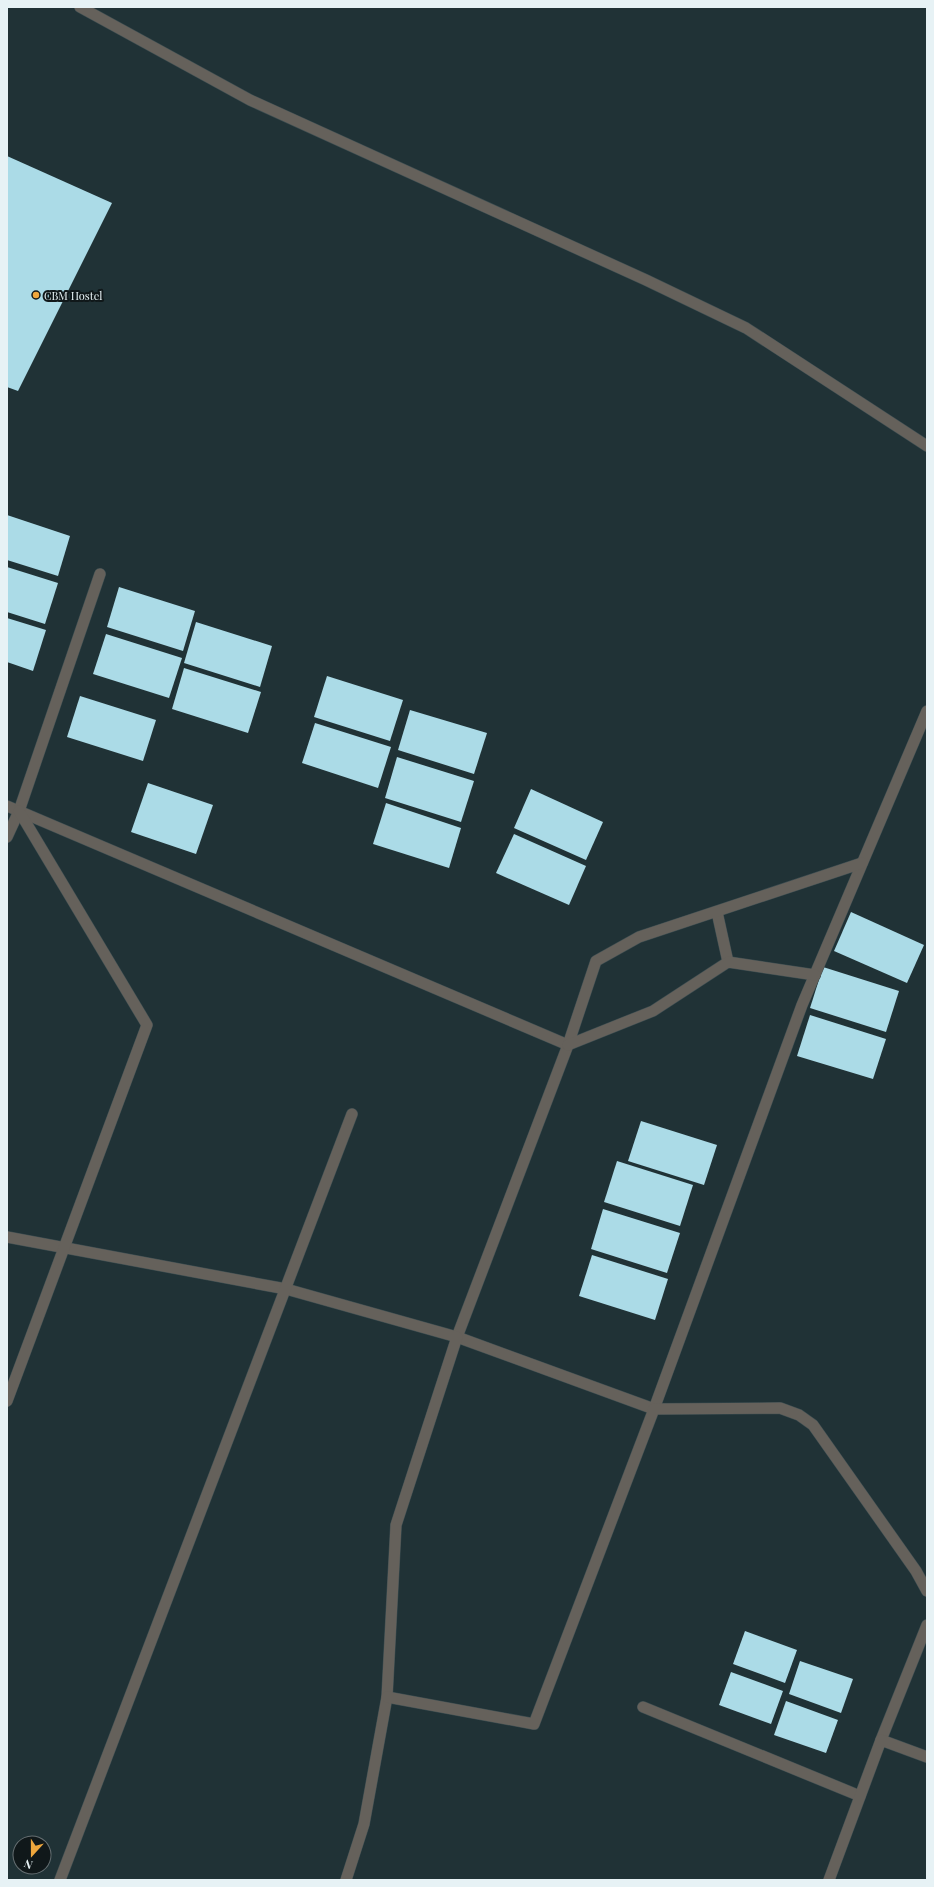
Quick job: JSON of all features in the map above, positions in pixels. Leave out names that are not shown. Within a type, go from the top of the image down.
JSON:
[{"type":"street","points":[[80,7],[250,100],[646,280],[746,328],[927,446]]},
{"type":"street","points":[[7,837],[19,810],[100,574]]},
{"type":"street","points":[[387,1697],[534,1724],[654,1409],[800,1013],[927,711]]},
{"type":"street","points":[[7,806],[568,1045],[653,1011],[728,962],[815,975]]},
{"type":"street","points":[[7,1401],[147,1025],[19,810]]},
{"type":"street","points":[[346,1880],[364,1824],[387,1697],[396,1525],[457,1337],[568,1045],[596,961],[639,937],[862,864]]},
{"type":"street","points":[[717,912],[728,962]]},
{"type":"street","points":[[60,1880],[352,1114]]},
{"type":"street","points":[[7,1237],[286,1289],[457,1337],[654,1409],[780,1408],[799,1415],[813,1425],[916,1571],[927,1591]]},
{"type":"street","points":[[829,1880],[881,1740],[927,1625]]},
{"type":"street","points":[[643,1707],[860,1796]]},
{"type":"street","points":[[881,1740],[927,1757]]},
{"type":"building","name":"CBM Hostel","points":[[7,156],[112,203],[18,391],[7,387]]},
{"type":"building","points":[[7,515],[70,536],[58,576],[7,560]]},
{"type":"building","points":[[7,567],[58,583],[45,624],[7,612]]},
{"type":"building","points":[[119,587],[195,611],[183,651],[107,627]]},
{"type":"building","points":[[7,618],[46,630],[33,671],[7,662]]},
{"type":"building","points":[[196,622],[272,646],[260,687],[184,663]]},
{"type":"building","points":[[106,634],[182,658],[169,698],[93,674]]},
{"type":"building","points":[[184,668],[261,692],[248,733],[172,709]]},
{"type":"building","points":[[327,676],[403,700],[390,741],[314,717]]},
{"type":"building","points":[[80,696],[156,720],[143,761],[67,737]]},
{"type":"building","points":[[410,710],[487,733],[474,774],[398,750]]},
{"type":"building","points":[[315,723],[391,747],[378,788],[302,763]]},
{"type":"building","points":[[397,757],[474,781],[461,822],[385,798]]},
{"type":"building","points":[[148,783],[213,805],[196,854],[131,832]]},
{"type":"building","points":[[531,789],[603,822],[586,860],[514,828]]},
{"type":"building","points":[[386,803],[461,828],[449,868],[373,844]]},
{"type":"building","points":[[514,834],[586,866],[569,905],[496,873]]},
{"type":"building","points":[[851,912],[924,945],[907,983],[834,951]]},
{"type":"building","points":[[823,967],[899,991],[886,1032],[810,1008]]},
{"type":"building","points":[[810,1015],[886,1039],[873,1079],[797,1056]]},
{"type":"building","points":[[641,1121],[717,1145],[704,1185],[628,1161]]},
{"type":"building","points":[[617,1161],[693,1185],[680,1226],[604,1202]]},
{"type":"building","points":[[603,1209],[680,1233],[667,1273],[591,1249]]},
{"type":"building","points":[[592,1255],[668,1279],[655,1320],[579,1296]]},
{"type":"building","points":[[745,1631],[797,1650],[785,1683],[733,1664]]},
{"type":"building","points":[[800,1661],[853,1679],[841,1713],[789,1694]]},
{"type":"building","points":[[731,1672],[783,1691],[771,1724],[719,1705]]},
{"type":"building","points":[[786,1701],[838,1720],[826,1753],[774,1735]]},
{"type":"place","name":"CBM Hostel","points":[[36,295]]}]
